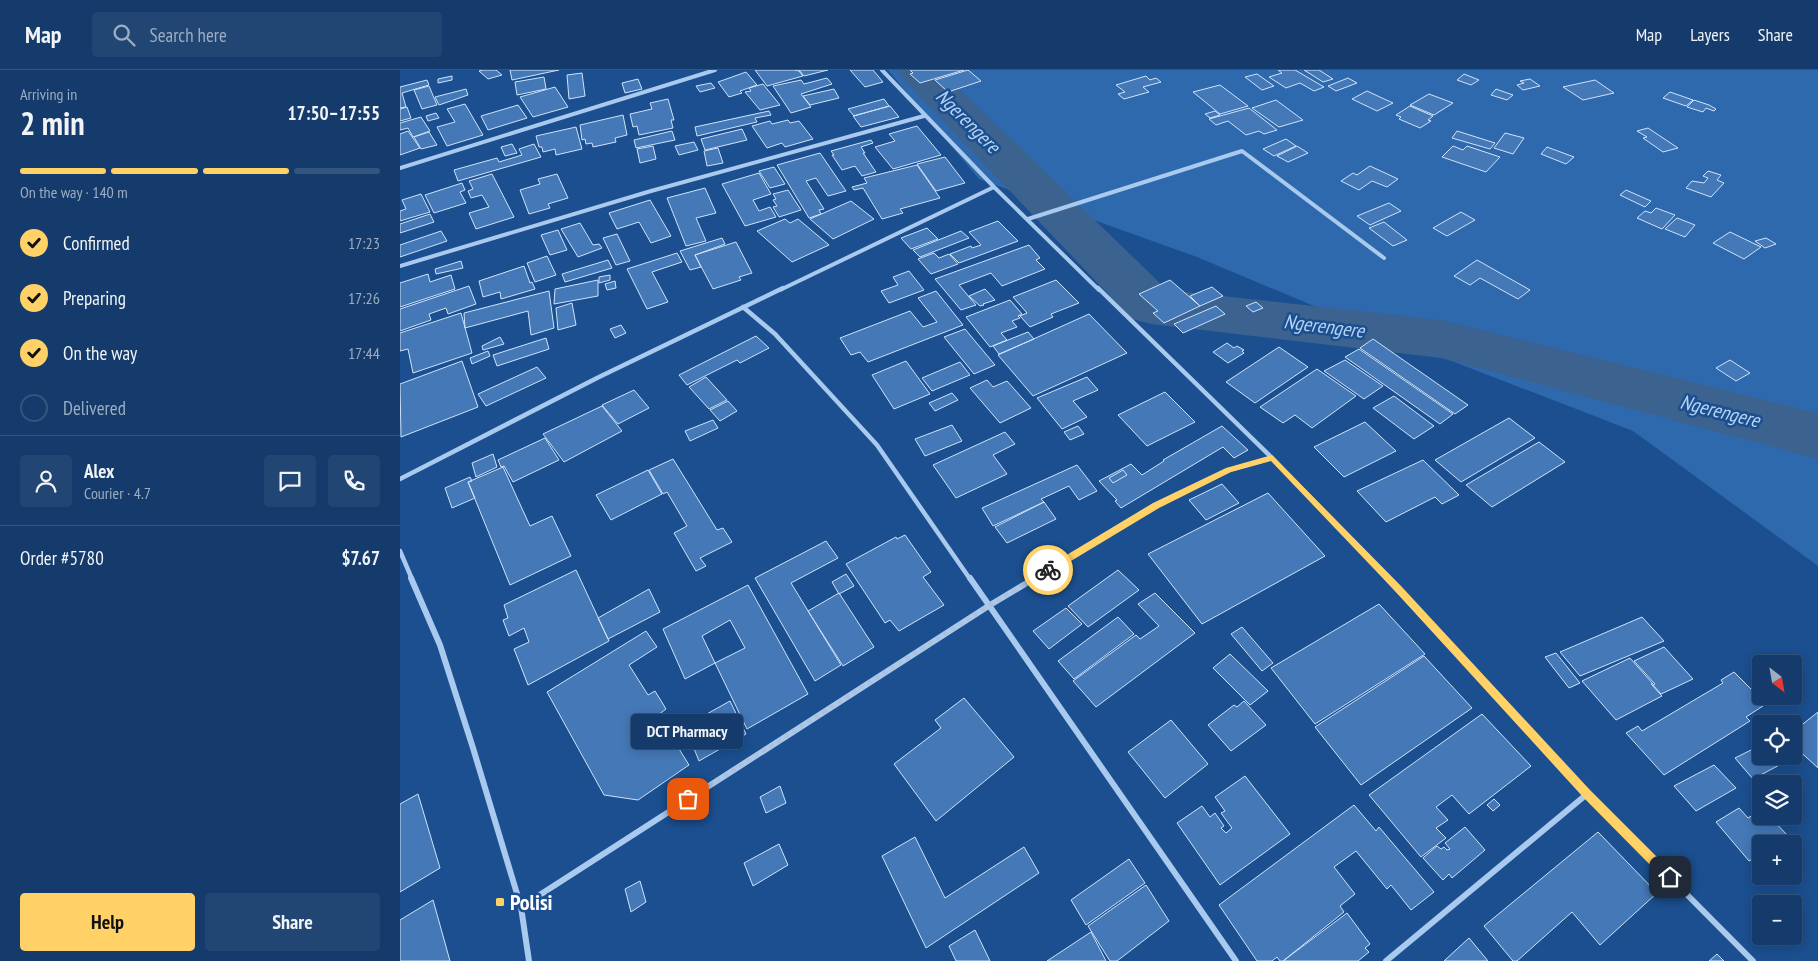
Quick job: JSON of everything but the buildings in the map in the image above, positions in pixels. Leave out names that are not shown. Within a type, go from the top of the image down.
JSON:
[{"type":"street","points":[[400,168],[715,70]]},
{"type":"street","points":[[882,70],[994,188],[1272,458],[1405,596],[1587,794],[1753,961]]},
{"type":"street","points":[[400,266],[650,191],[924,116]]},
{"type":"street","points":[[1028,219],[1242,151],[1384,258]]},
{"type":"street","points":[[400,480],[597,378],[994,188]]},
{"type":"street","points":[[743,307],[774,334],[878,445],[1236,961]]},
{"type":"street","points":[[521,907],[990,605],[1156,506],[1229,470],[1272,458]]},
{"type":"street","points":[[400,551],[440,644],[521,907],[529,961]]},
{"type":"street","points":[[1386,961],[1587,794]]},
{"type":"shaded area","points":[[888,70],[1818,70],[1818,566],[1633,431],[1364,327],[1197,257],[979,179]]},
{"type":"waterway","name":"Ngerengere","points":[[917,70],[1151,306],[1441,339],[1818,436]]},
{"type":"way so far","points":[[688,799],[990,605],[1048,570]]},
{"type":"place","name":"DCT Pharmacy","points":[[688,799]]},
{"type":"place","name":"Polisi","points":[[500,902]]},
{"type":"route","points":[[1048,570],[1156,506],[1229,470],[1272,458],[1398,589],[1587,794],[1670,877]]}]
